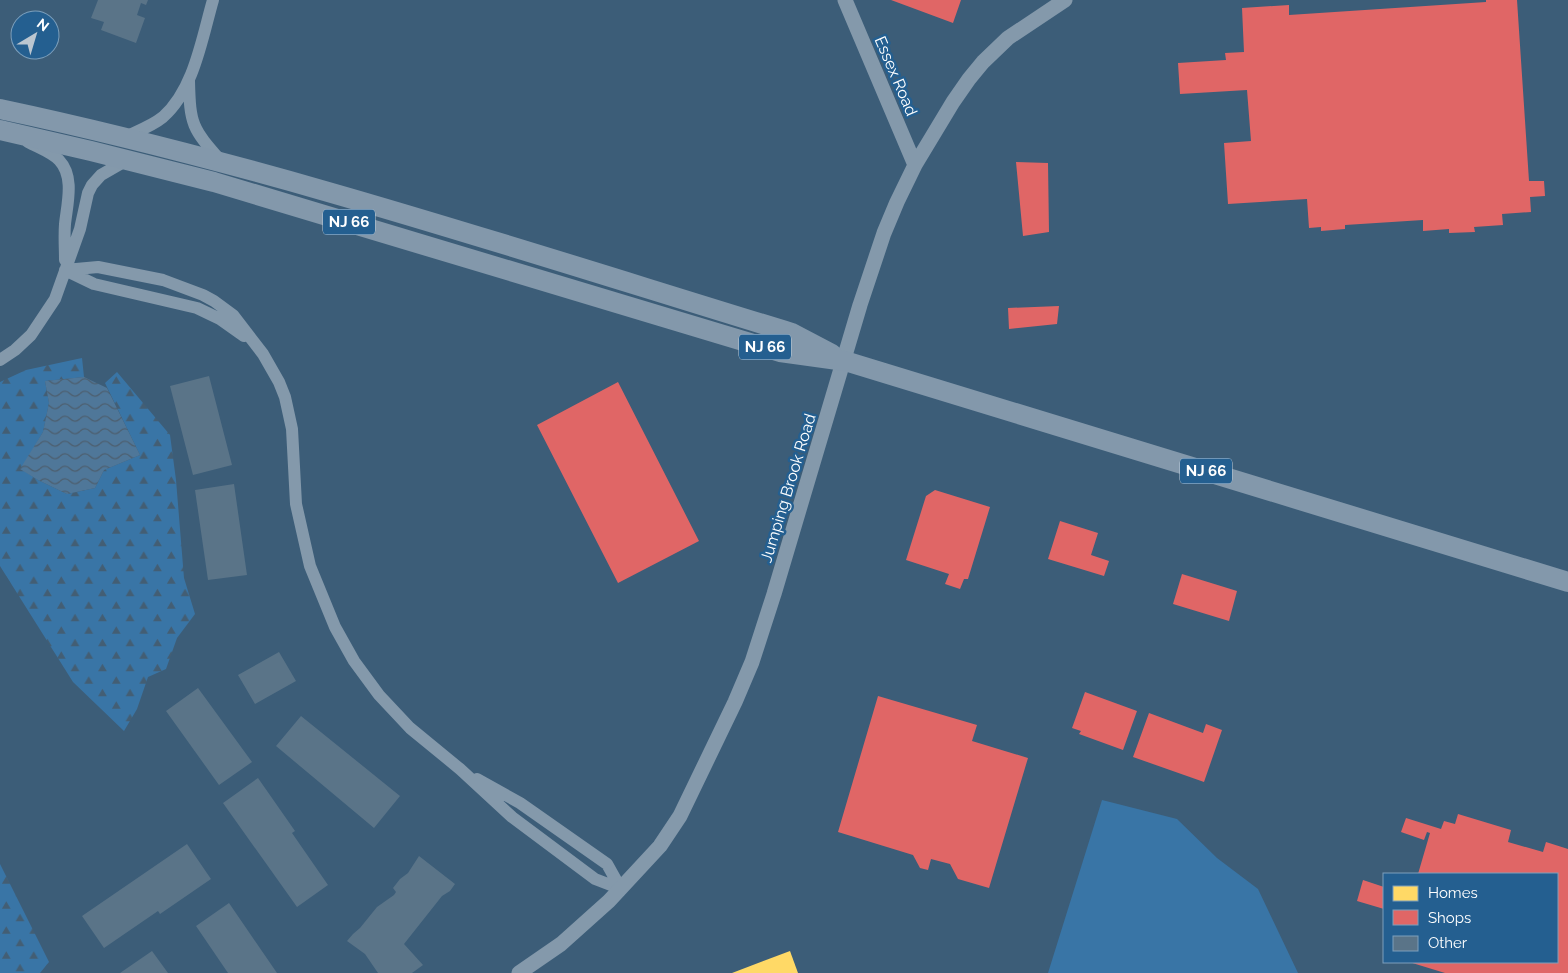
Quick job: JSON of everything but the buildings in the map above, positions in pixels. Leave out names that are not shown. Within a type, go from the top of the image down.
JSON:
[{"type":"highway","name":"NJ 66","points":[[0,109],[125,136],[371,204],[792,333],[845,360],[1568,582]]},
{"type":"highway","name":"NJ 66","points":[[4,131],[127,160],[304,208],[780,352],[845,360]]},
{"type":"street","points":[[213,0],[189,82],[190,110],[194,127],[221,161]]},
{"type":"street","name":"Essex Road","points":[[845,0],[916,165]]},
{"type":"street","name":"Jumping Brook Road","points":[[519,973],[562,944],[597,913],[660,846],[670,832],[699,779],[744,682],[774,594],[860,305],[884,233],[916,165],[953,102],[983,62],[1008,38],[1065,0]]},
{"type":"street","points":[[125,136],[150,125],[164,116],[189,82]]},
{"type":"street","points":[[4,131],[52,154],[59,160],[67,173],[66,270]]},
{"type":"street","points":[[0,360],[23,343],[38,326],[55,299],[80,229],[88,193],[92,185],[101,175],[127,160]]},
{"type":"street","points":[[66,270],[98,267],[163,280],[190,290],[224,308],[232,315],[271,368],[285,397],[292,429],[294,485],[300,524],[310,566],[335,627],[354,661],[380,695],[410,728],[460,769],[512,817],[595,879],[621,889]]},
{"type":"street","points":[[66,270],[94,284],[197,308],[220,319],[254,343]]},
{"type":"street","points":[[460,769],[520,803],[607,864],[621,889]]},
{"type":"green space","points":[[82,358],[84,377],[45,381],[49,403],[43,432],[21,469],[38,480],[67,494],[95,488],[104,470],[140,455],[105,383],[117,372],[170,435],[176,480],[184,578],[195,614],[177,638],[166,669],[148,677],[137,709],[124,731],[73,682],[0,566],[0,382],[26,370]]},
{"type":"green space","points":[[1102,800],[1177,819],[1217,858],[1258,889],[1298,973],[1048,973]]},
{"type":"green space","points":[[0,864],[49,962],[40,973],[0,973]]},
{"type":"water","points":[[84,377],[107,388],[140,455],[104,470],[95,488],[67,494],[20,469],[43,432],[49,403],[45,381]]}]
